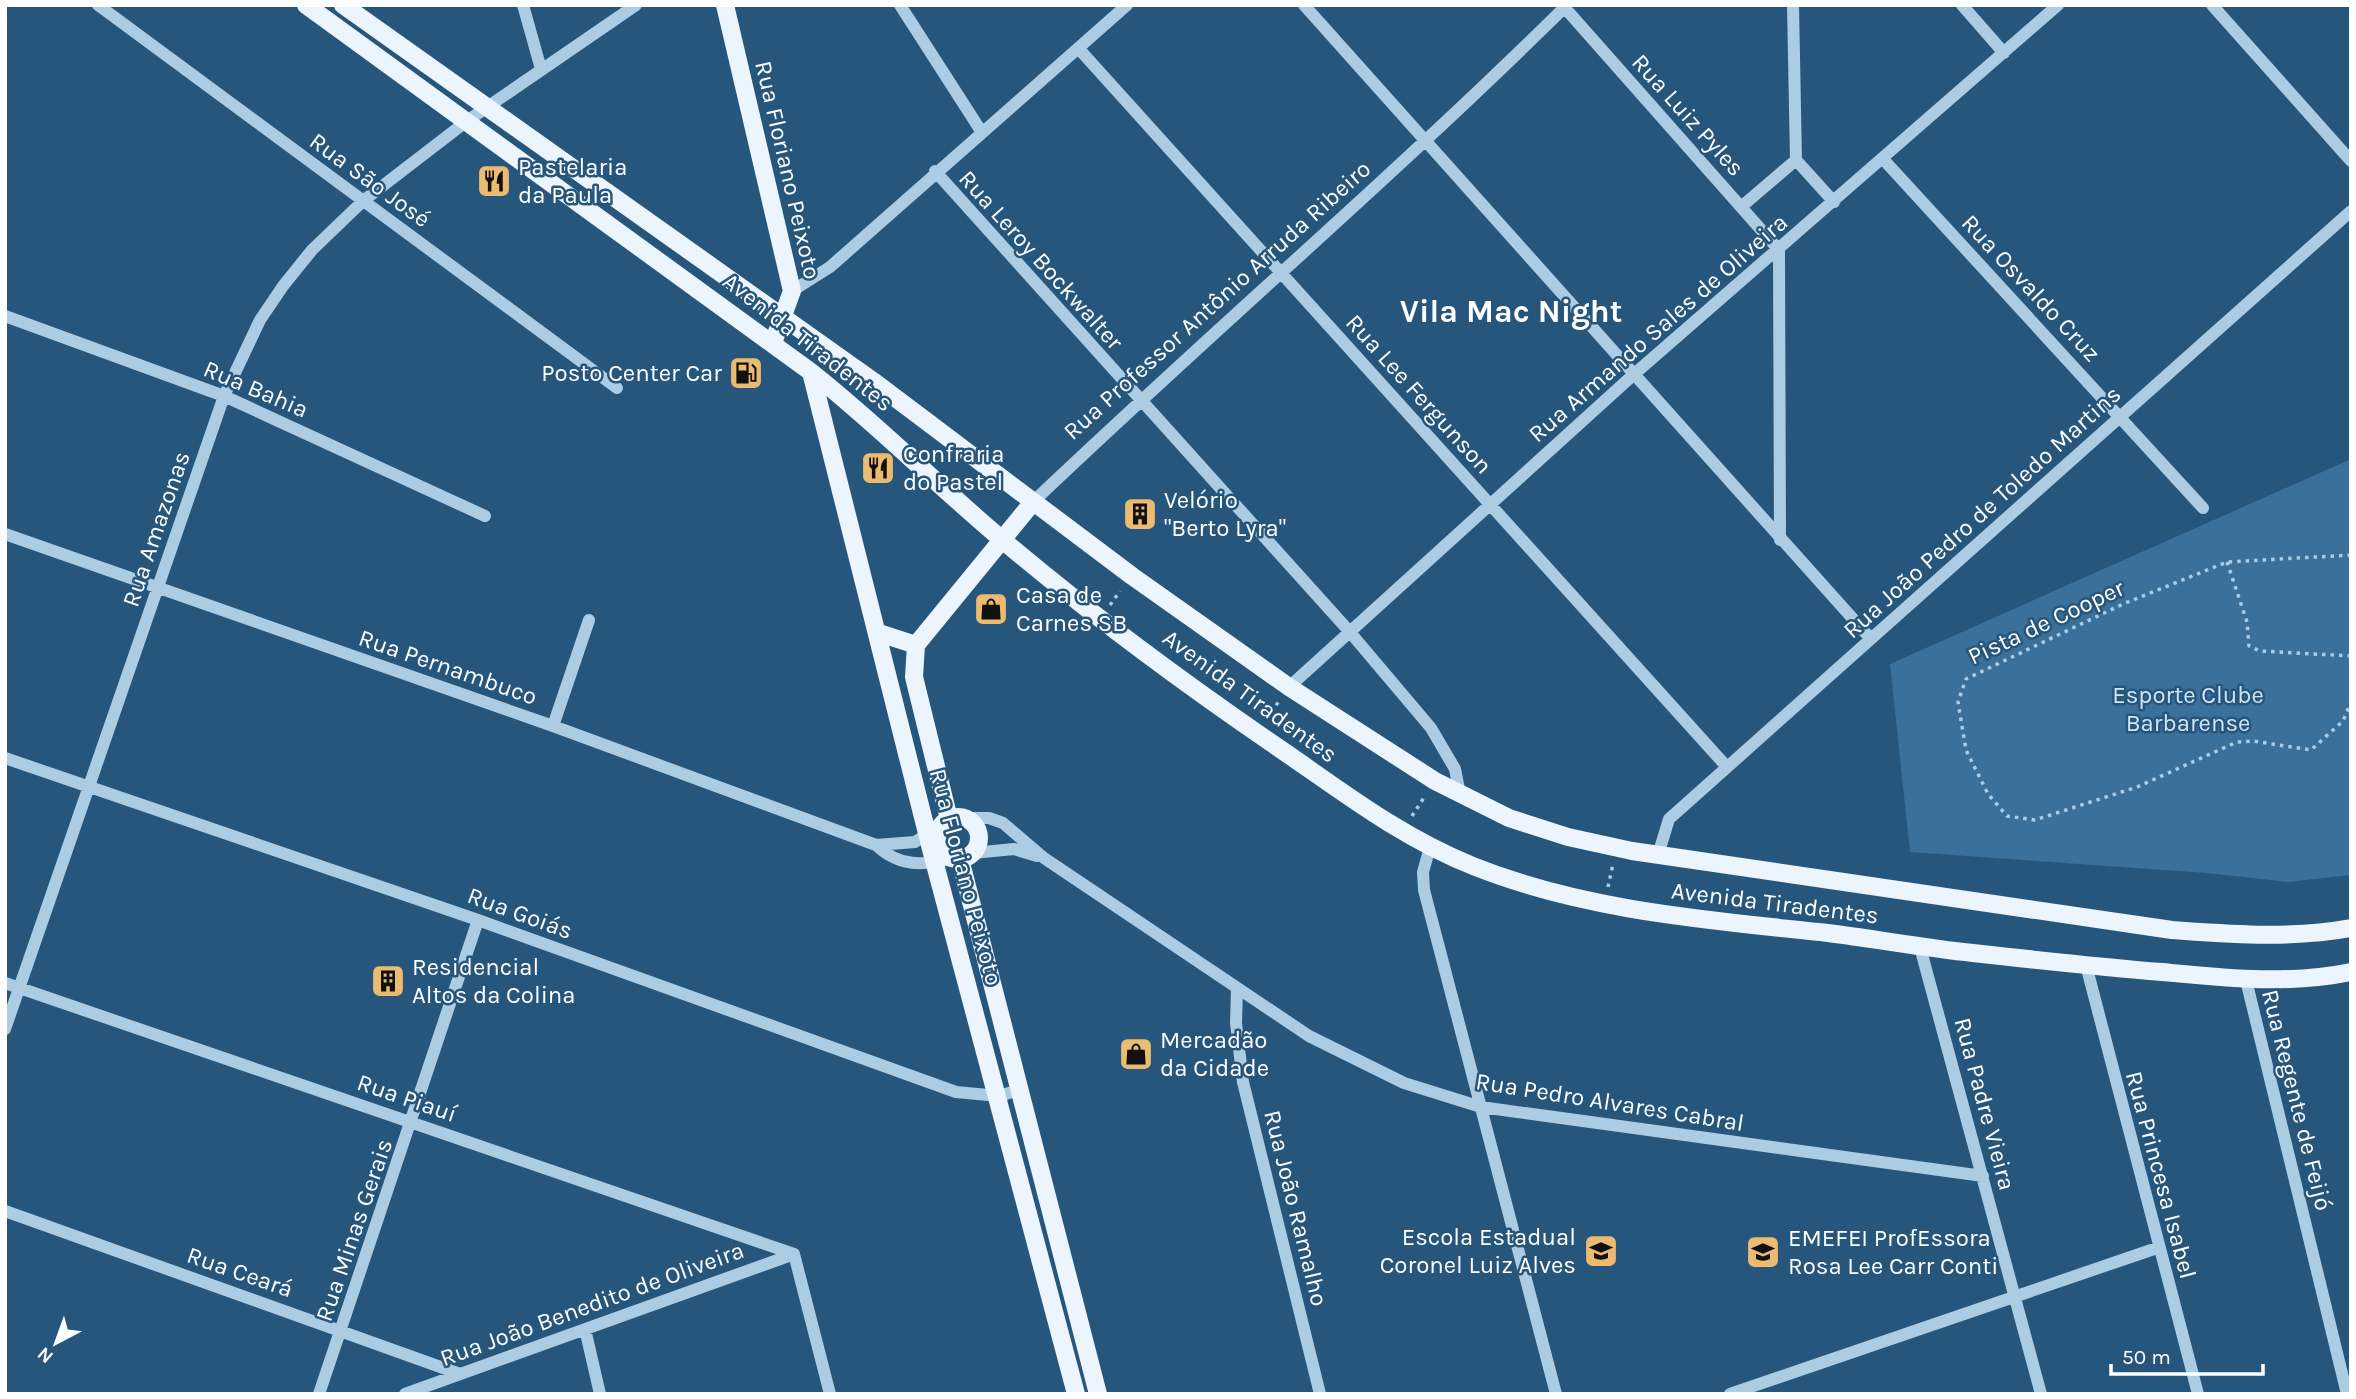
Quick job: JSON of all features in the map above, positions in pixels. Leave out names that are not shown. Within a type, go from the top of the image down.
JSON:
[{"type":"main road","name":"Avenida Tiradentes","points":[[306,5],[811,372],[870,418],[1001,539],[1100,618],[1256,733],[1402,832],[1430,847],[1520,882],[1604,904],[1700,919],[1847,935],[1920,947],[2246,980],[2328,977],[2351,972]]},
{"type":"main road","name":"Avenida Tiradentes","points":[[343,5],[785,317],[1132,576],[1289,687],[1435,780],[1508,818],[1617,849],[2172,929],[2245,935],[2306,934],[2351,928]]},
{"type":"main road","name":"Rua Floriano Peixoto","points":[[725,5],[792,291],[785,317],[773,343]]},
{"type":"main road","name":"Rua Floriano Peixoto","points":[[811,372],[879,633],[946,824]]},
{"type":"main road","name":"Rua Professor Antônio Arruda Ribeiro","points":[[916,645],[1033,502]]},
{"type":"main road","points":[[879,633],[916,645]]},
{"type":"main road","name":"Rua Floriano Peixoto","points":[[916,645],[914,677],[946,824],[935,863],[1076,1394]]},
{"type":"main road","points":[[946,824],[979,833],[962,856],[938,845],[946,824]]},
{"type":"main road","name":"Rua Floriano Peixoto","points":[[962,856],[1098,1394]]},
{"type":"street","name":"Rua São José","points":[[98,5],[617,388]]},
{"type":"street","points":[[523,5],[541,69]]},
{"type":"street","name":"Rua Amazonas","points":[[5,1029],[12,985],[90,787],[224,396],[260,320],[312,250],[363,201],[467,121],[636,5]]},
{"type":"street","points":[[900,5],[981,131]]},
{"type":"street","points":[[792,291],[830,267],[1127,5]]},
{"type":"street","points":[[1304,5],[1632,376],[1871,639]]},
{"type":"street","points":[[1793,5],[1796,160],[1834,202]]},
{"type":"street","points":[[1962,5],[2004,53]]},
{"type":"street","name":"Rua Armando Sales de Oliveira","points":[[1289,687],[1632,376],[2058,5]]},
{"type":"street","points":[[2212,5],[2351,161]]},
{"type":"street","name":"Rua Professor Antônio Arruda Ribeiro","points":[[1033,502],[1139,401],[1426,142],[1566,6]]},
{"type":"street","name":"Rua Luiz Pyles","points":[[1566,6],[1779,250]]},
{"type":"street","name":"Rua Lee Fergunson","points":[[1079,49],[1727,767]]},
{"type":"street","name":"Rua Osvaldo Cruz","points":[[1883,159],[2203,508]]},
{"type":"street","points":[[1741,207],[1796,160]]},
{"type":"street","name":"Rua Leroy Bockwalter","points":[[935,172],[1349,631],[1431,728],[1455,769],[1460,794]]},
{"type":"street","name":"Rua João Pedro de Toledo Martins","points":[[1658,855],[1669,819],[2351,211]]},
{"type":"street","points":[[1779,250],[1780,540]]},
{"type":"street","name":"Rua Bahia","points":[[5,316],[224,396],[485,516]]},
{"type":"street","name":"Rua Pernambuco","points":[[5,534],[553,726],[876,845],[915,842],[946,824]]},
{"type":"street","points":[[553,726],[589,620]]},
{"type":"street","name":"Rua Goiás","points":[[5,758],[478,920],[956,1092],[999,1096],[1022,1089]]},
{"type":"street","name":"Rua Pedro Alvares Cabral","points":[[946,824],[989,818],[1003,823],[1044,858],[1237,988],[1354,1061],[1404,1083],[1481,1107],[1983,1176]]},
{"type":"street","name":"Rua Pernambuco","points":[[876,845],[887,856],[914,865],[962,856]]},
{"type":"street","points":[[1430,847],[1423,872],[1424,890],[1556,1394]]},
{"type":"street","name":"Rua Pedro Alvares Cabral","points":[[962,856],[1014,849],[1044,858]]},
{"type":"street","name":"Rua Minas Gerais","points":[[319,1394],[478,920]]},
{"type":"street","name":"Rua Padre Vieira","points":[[1920,947],[2041,1394]]},
{"type":"street","name":"Rua Princesa Isabel","points":[[2086,965],[2157,1248],[2198,1394]]},
{"type":"street","name":"Rua Regente de Feijó","points":[[2246,980],[2347,1394]]},
{"type":"street","name":"Rua Piauí","points":[[12,985],[794,1254]]},
{"type":"street","name":"Rua João Ramalho","points":[[1237,988],[1236,1024],[1243,1082],[1320,1394]]},
{"type":"street","name":"Rua Ceará","points":[[5,1211],[460,1374]]},
{"type":"street","points":[[1730,1394],[2157,1248]]},
{"type":"street","points":[[794,1254],[830,1394]]},
{"type":"street","name":"Rua João Benedito de Oliveira","points":[[405,1394],[794,1254]]},
{"type":"street","points":[[585,1329],[600,1394]]},
{"type":"path","points":[[2351,555],[2227,562],[2247,622],[2249,646],[2260,651],[2351,656]]},
{"type":"path","name":"Pista de Cooper","points":[[2227,562],[2123,604],[1966,679],[1958,702],[1966,750],[1988,794],[2007,816],[2035,820],[2137,787],[2237,742],[2253,741],[2311,750],[2343,721],[2351,702]]},
{"type":"path","points":[[1100,618],[1132,576]]},
{"type":"path","points":[[1256,733],[1289,687]]},
{"type":"path","points":[[1402,832],[1435,780]]},
{"type":"path","points":[[1604,904],[1617,849]]},
{"type":"path","points":[[1847,935],[1853,883]]},
{"type":"green space","name":"Esporte Clube Barbarense","points":[[2351,459],[2351,875],[2288,882],[2207,873],[1910,852],[1890,664]]},
{"type":"place","name":"Pastelaria da Paula","points":[[494,181]]},
{"type":"place","name":"Posto Center Car","points":[[746,373]]},
{"type":"place","name":"Confraria do Pastel","points":[[878,468]]},
{"type":"place","name":"Velório \"Berto Lyra\"","points":[[1140,514]]},
{"type":"place","name":"Casa de Carnes SB","points":[[991,609]]},
{"type":"place","name":"Residencial Altos da Colina","points":[[388,981]]},
{"type":"place","name":"Mercadão da Cidade","points":[[1136,1054]]},
{"type":"place","name":"Escola Estadual Coronel Luiz Alves","points":[[1601,1251]]},
{"type":"place","name":"EMEFEI ProfEssora Rosa Lee Carr Conti","points":[[1763,1252]]},
{"type":"district","name":"Vila Mac Night","points":[[1511,311]]}]
